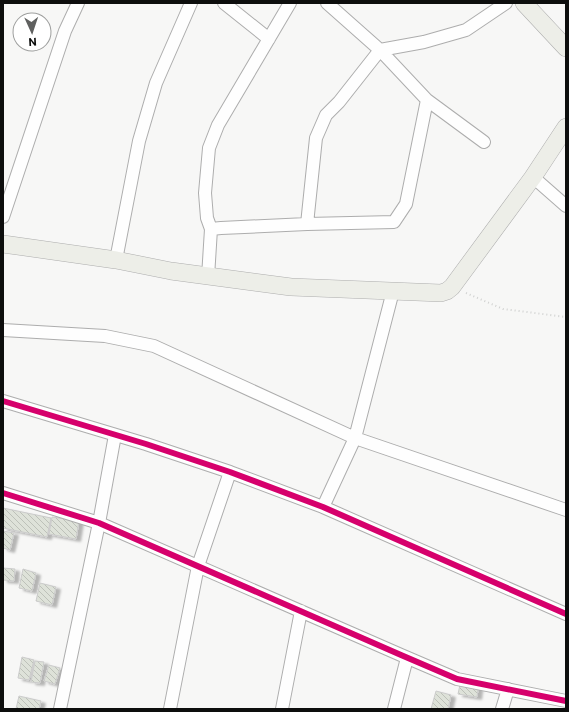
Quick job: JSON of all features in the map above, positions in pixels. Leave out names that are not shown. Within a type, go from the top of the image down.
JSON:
[{"type":"main road","points":[[524,3],[566,48]]},
{"type":"main road","points":[[3,244],[116,260],[208,277],[291,287],[441,293],[452,287],[533,177],[566,127]]},
{"type":"street","points":[[3,217],[65,31],[78,3]]},
{"type":"street","points":[[116,260],[139,141],[145,119],[156,83],[191,3]]},
{"type":"street","points":[[224,3],[269,39]]},
{"type":"street","points":[[208,277],[211,229],[207,218],[205,193],[209,148],[218,125],[290,3]]},
{"type":"street","points":[[327,3],[380,50],[427,100],[484,142]]},
{"type":"street","points":[[307,224],[316,138],[326,115],[339,102],[380,50],[424,42],[466,30],[506,3]]},
{"type":"street","points":[[211,229],[307,224],[394,222],[406,204],[427,100]]},
{"type":"street","points":[[533,177],[566,206]]},
{"type":"street","points":[[323,507],[355,438],[393,291]]},
{"type":"street","points":[[3,330],[105,336],[154,346],[355,438],[566,510]]},
{"type":"street","points":[[3,401],[146,444],[230,472],[323,507],[566,614]]},
{"type":"street","points":[[60,709],[99,523],[115,435]]},
{"type":"street","points":[[170,709],[198,566],[230,472]]},
{"type":"street","points":[[3,493],[99,523],[457,679],[566,701]]},
{"type":"street","points":[[282,709],[301,611]]},
{"type":"street","points":[[394,709],[408,658]]},
{"type":"street","points":[[502,709],[508,689]]},
{"type":"path","points":[[452,287],[503,309],[566,317]]},
{"type":"building","points":[[3,508],[51,518],[47,537],[3,528]]},
{"type":"building","points":[[52,517],[79,521],[76,539],[49,534]]},
{"type":"building","points":[[3,531],[14,533],[10,550],[3,548]]},
{"type":"building","points":[[3,568],[15,569],[14,581],[3,580]]},
{"type":"building","points":[[23,569],[36,573],[32,591],[19,588]]},
{"type":"building","points":[[40,583],[56,587],[52,605],[36,601]]},
{"type":"building","points":[[22,657],[34,660],[29,680],[18,678]]},
{"type":"building","points":[[35,661],[44,662],[40,683],[31,682]]},
{"type":"building","points":[[49,665],[60,668],[55,684],[44,681]]},
{"type":"building","points":[[461,680],[479,683],[477,697],[458,694]]},
{"type":"building","points":[[436,691],[451,695],[448,709],[431,709]]},
{"type":"building","points":[[19,696],[41,701],[39,709],[16,709]]},
{"type":"cycle path","points":[[3,401],[146,444],[230,472],[323,507],[566,614]]},
{"type":"cycle path","points":[[3,493],[99,523],[457,679],[566,701]]}]
